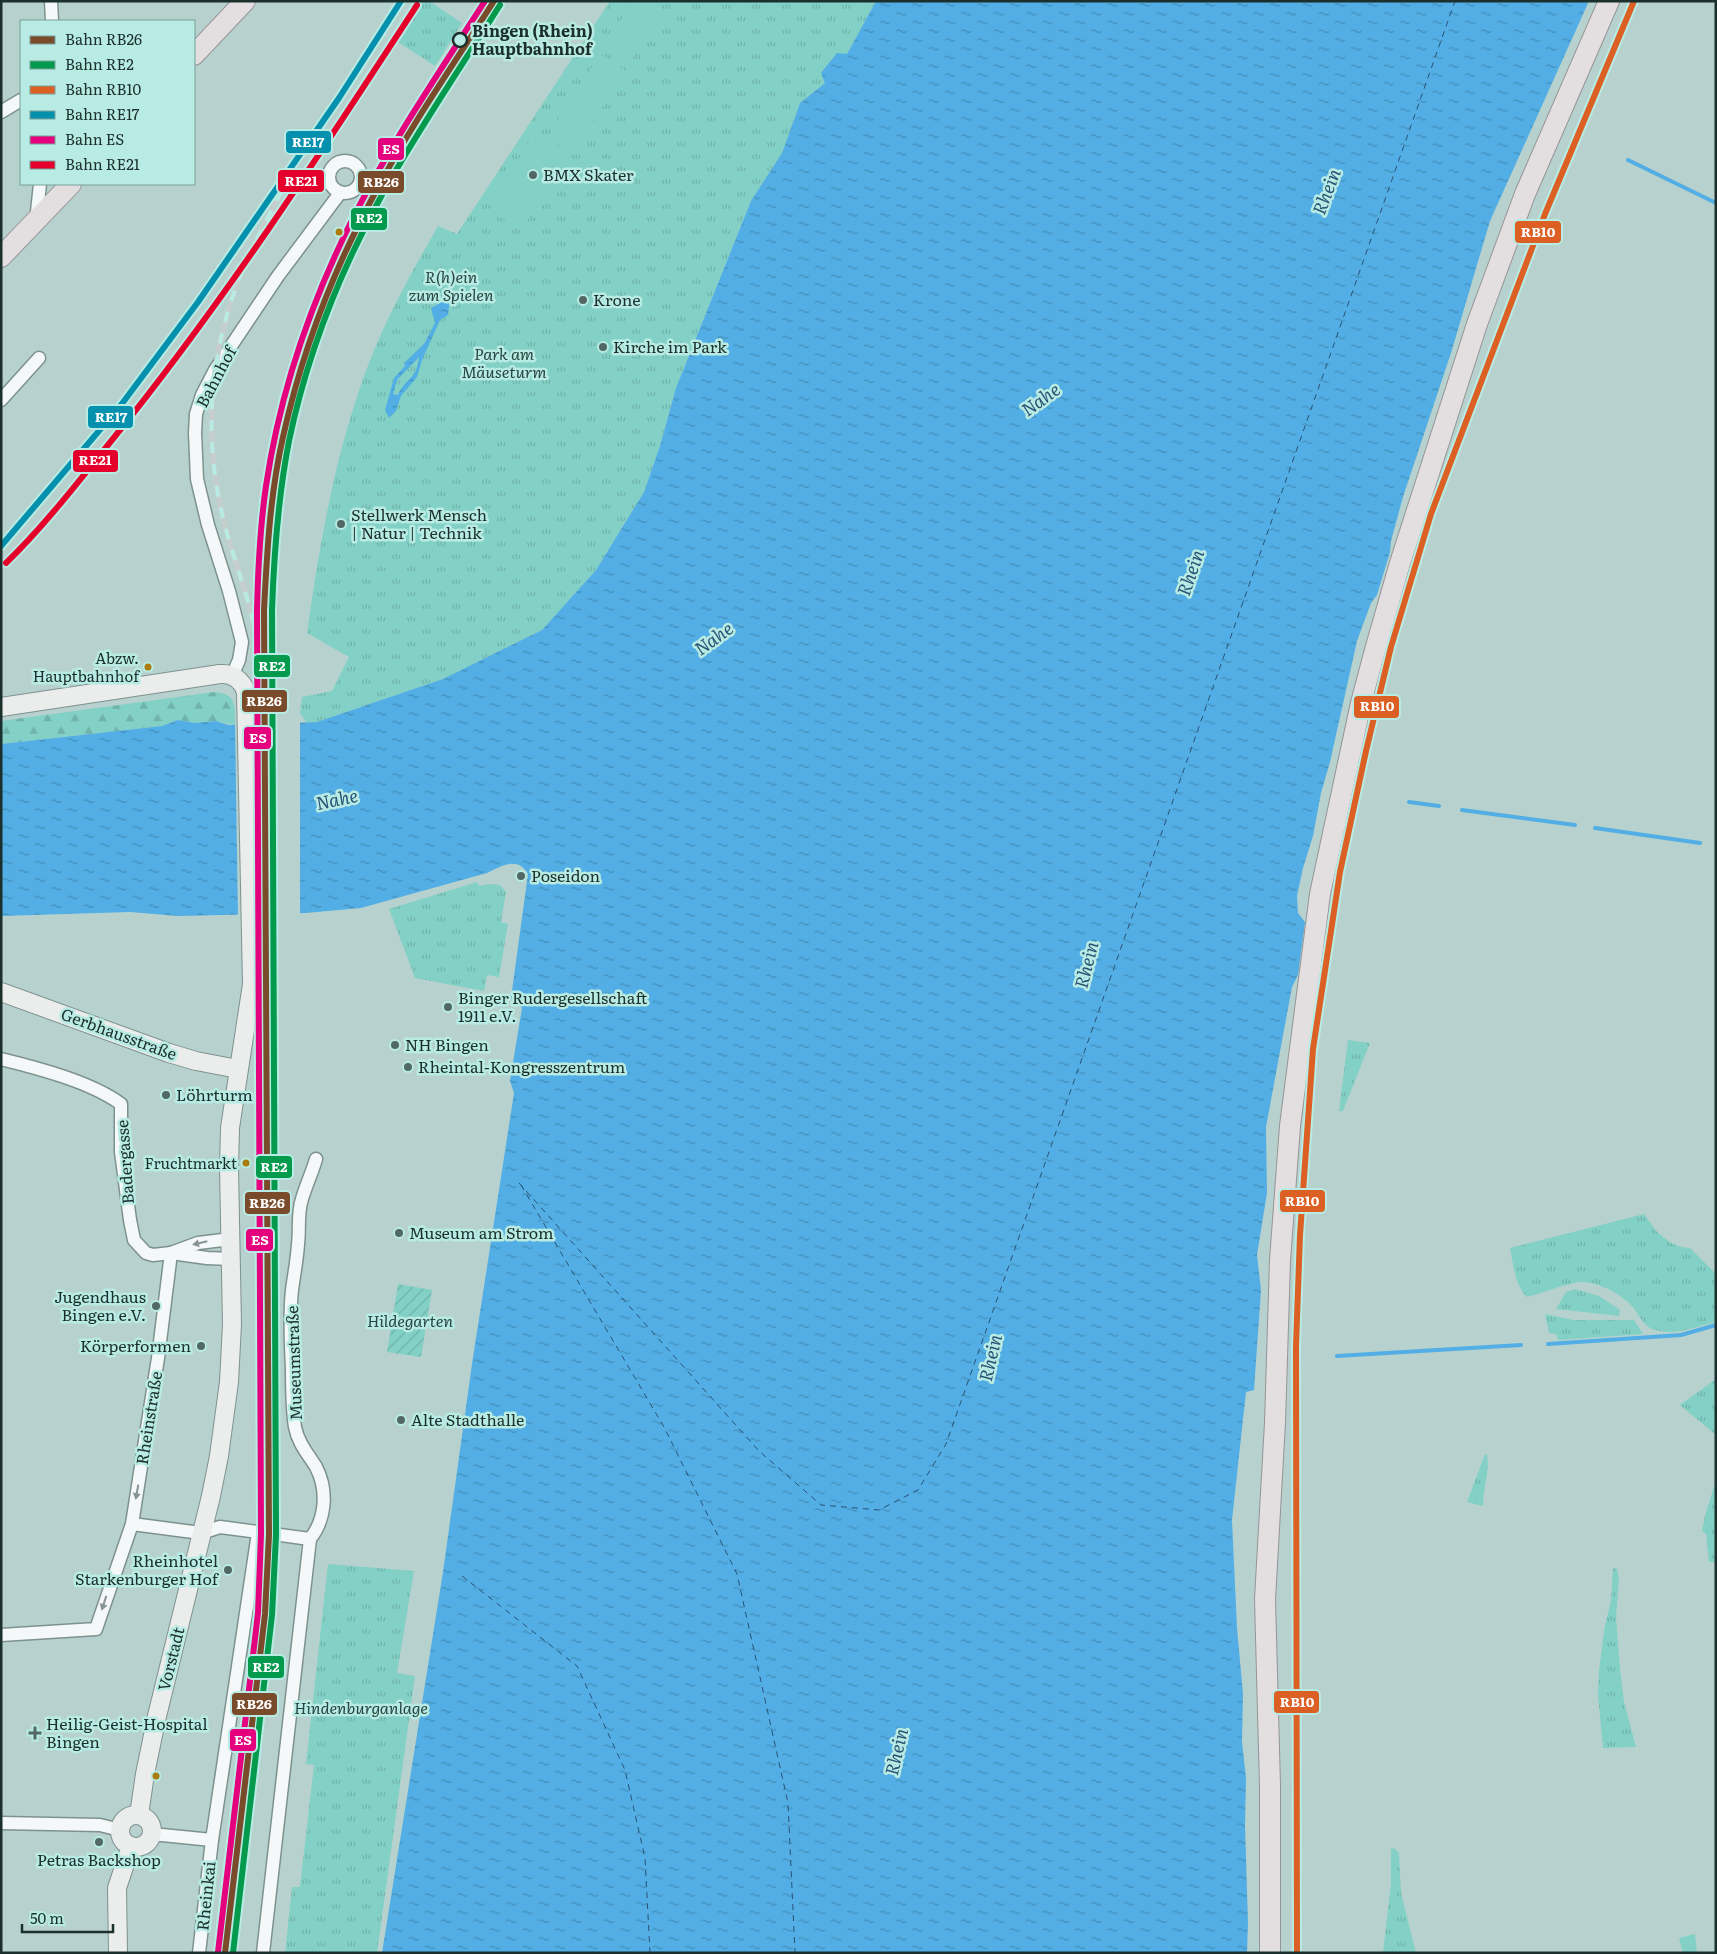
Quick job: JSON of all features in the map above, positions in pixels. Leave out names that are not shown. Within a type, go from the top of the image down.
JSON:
[{"type":"main road","points":[[195,54],[245,1]]},
{"type":"main road","points":[[1270,1953],[1270,1786],[1264,1599],[1275,1423],[1280,1260],[1290,1126],[1320,894],[1361,704],[1375,650],[1400,563],[1477,324],[1525,194],[1609,1]]},
{"type":"main road","points":[[1,258],[71,185]]},
{"type":"main road","points":[[1,707],[220,674],[232,676],[245,688],[252,984],[238,1069],[230,1135],[229,1192],[232,1258],[231,1338],[227,1399],[219,1456],[201,1533]]},
{"type":"main road","name":"Gerbhausstraße","points":[[1,992],[169,1053],[196,1061],[238,1069]]},
{"type":"main road","name":"Vorstadt","points":[[139,1815],[157,1716],[201,1533]]},
{"type":"main road","points":[[139,1815],[144,1816],[150,1824],[152,1834],[144,1845],[131,1846],[124,1841],[120,1830],[128,1816],[139,1815]]},
{"type":"main road","points":[[118,1953],[117,1888],[131,1846]]},
{"type":"street","points":[[51,1],[52,20]]},
{"type":"street","points":[[1,112],[20,101]]},
{"type":"street","points":[[35,222],[40,185]]},
{"type":"street","name":"Bahnhof","points":[[232,676],[240,660],[242,642],[229,591],[208,526],[197,479],[196,414],[202,395],[215,370],[278,276],[340,193]]},
{"type":"street","points":[[1,400],[39,358]]},
{"type":"street","name":"Badergasse","points":[[1,1059],[26,1065],[94,1089],[121,1104],[121,1152],[134,1240],[146,1253],[153,1255],[171,1253]]},
{"type":"street","name":"Museumstraße","points":[[310,1539],[318,1529],[323,1516],[323,1492],[317,1470],[299,1440],[296,1429],[292,1387],[291,1314],[292,1289],[299,1242],[299,1211],[316,1159]]},
{"type":"street","points":[[171,1253],[206,1241],[231,1239]]},
{"type":"street","points":[[171,1253],[207,1258],[232,1258]]},
{"type":"street","name":"Rheinstraße","points":[[1,1635],[96,1629],[132,1524],[158,1358],[171,1253]]},
{"type":"street","points":[[132,1524],[201,1533],[218,1528],[310,1539],[263,1953]]},
{"type":"street","name":"Rheinkai","points":[[200,1953],[212,1840],[258,1533]]},
{"type":"street","points":[[1,1823],[100,1825],[120,1830]]},
{"type":"street","name":"Rheinkai","points":[[152,1834],[212,1840]]},
{"type":"green space","points":[[424,1],[429,1],[462,23],[435,66],[398,42]]},
{"type":"green space","name":"Park am Mäuseturm","points":[[610,1],[876,1],[847,54],[825,83],[800,103],[782,153],[751,201],[676,388],[660,446],[644,492],[596,570],[542,630],[443,679],[317,722],[306,722],[300,713],[302,697],[332,691],[349,657],[307,633],[322,536],[336,473],[353,410],[379,339],[407,282],[438,226],[457,234]]},
{"type":"green space","points":[[633,1],[647,1],[662,10],[631,60],[606,44]]},
{"type":"green space","points":[[600,54],[626,71],[572,154],[547,137]]},
{"type":"green space","name":"BMX Skater","points":[[531,140],[566,162],[521,230],[489,210],[499,188]]},
{"type":"green space","points":[[214,692],[222,693],[231,698],[234,706],[235,725],[216,721],[195,723],[178,720],[162,726],[1,744],[1,721]]},
{"type":"green space","points":[[477,882],[479,886],[489,884],[500,885],[506,892],[501,922],[508,924],[499,977],[487,975],[484,991],[415,978],[389,909]]},
{"type":"green space","points":[[1348,1040],[1370,1043],[1343,1111],[1339,1111]]},
{"type":"green space","points":[[1644,1214],[1657,1232],[1671,1243],[1690,1248],[1716,1274],[1716,1322],[1676,1332],[1652,1329],[1645,1324],[1632,1306],[1624,1299],[1612,1291],[1593,1283],[1580,1282],[1527,1297],[1523,1292],[1515,1274],[1510,1248]]},
{"type":"green space","name":"Hildegarten","points":[[398,1284],[432,1290],[421,1357],[387,1352]]},
{"type":"green space","points":[[1575,1289],[1599,1296],[1620,1310],[1619,1316],[1556,1309],[1566,1292]]},
{"type":"green space","points":[[1545,1314],[1573,1320],[1634,1320],[1643,1334],[1558,1340],[1556,1334],[1549,1333]]},
{"type":"green space","points":[[1716,1379],[1716,1435],[1680,1405]]},
{"type":"green space","points":[[1485,1454],[1487,1455],[1488,1467],[1483,1506],[1467,1502]]},
{"type":"green space","points":[[1716,1480],[1716,1562],[1709,1562],[1706,1534],[1702,1531]]},
{"type":"green space","name":"Hindenburganlage","points":[[328,1564],[414,1571],[397,1673],[415,1676],[377,1953],[285,1953],[292,1887],[300,1887],[314,1765],[306,1764]]},
{"type":"green space","points":[[1613,1568],[1617,1569],[1619,1578],[1616,1617],[1624,1702],[1636,1747],[1603,1748],[1598,1695],[1599,1670],[1605,1625],[1611,1601]]},
{"type":"green space","points":[[1394,1848],[1399,1853],[1401,1893],[1416,1953],[1383,1953],[1391,1883],[1391,1849]]},
{"type":"green space","points":[[1695,1934],[1697,1953],[1683,1953],[1679,1938]]},
{"type":"water","points":[[876,1],[1589,1],[1490,221],[1451,353],[1403,497],[1391,541],[1390,552],[1377,595],[1371,603],[1357,641],[1330,762],[1321,793],[1313,836],[1297,896],[1298,913],[1305,922],[1298,975],[1292,987],[1266,1127],[1267,1193],[1257,1255],[1261,1290],[1254,1390],[1246,1392],[1232,1520],[1237,1628],[1243,1694],[1242,1742],[1246,1778],[1247,1953],[382,1953],[443,1572],[472,1364],[514,1093],[510,1081],[522,1008],[511,998],[528,874],[519,865],[509,864],[487,873],[361,908],[306,913],[178,916],[130,912],[1,916],[1,744],[162,726],[178,720],[195,723],[216,721],[229,725],[317,722],[443,679],[542,630],[596,570],[644,492],[660,446],[676,388],[751,201],[782,153],[800,103],[825,83],[821,73],[837,53],[847,54]]},
{"type":"water","points":[[450,298],[448,315],[440,320],[422,360],[417,377],[401,396],[396,411],[389,418],[385,410],[394,378],[405,366],[404,363],[424,344],[435,323],[431,308]],"holes":[[[419,357],[418,365],[398,395],[393,394],[397,380]]]},
{"type":"pier","points":[[300,720],[300,916],[259,917],[260,721]]},
{"type":"pier","points":[[255,721],[258,917],[238,917],[235,722]]},
{"type":"waterway","points":[[1628,160],[1716,203]]},
{"type":"waterway","points":[[1409,802],[1439,806]]},
{"type":"waterway","points":[[1462,810],[1575,825]]},
{"type":"waterway","points":[[1595,828],[1700,843]]},
{"type":"waterway","points":[[1548,1344],[1681,1335],[1716,1325]]},
{"type":"waterway","points":[[1337,1356],[1521,1345]]},
{"type":"ferry route","points":[[519,1183],[759,1451],[821,1505],[879,1510],[918,1490],[946,1444],[1455,1]]},
{"type":"ferry route","points":[[521,1185],[664,1427],[737,1574],[788,1803],[795,1953]]},
{"type":"ferry route","points":[[462,1576],[577,1666],[625,1770],[645,1858],[650,1953]]},
{"type":"railway","points":[[265,711],[254,625],[223,518],[215,474],[212,444],[214,384],[224,324],[233,295],[267,218],[310,139]]},
{"type":"rail line","name":"RE17","points":[[1,546],[121,405],[198,302],[339,98],[401,1]]},
{"type":"rail line","name":"ES","points":[[218,1952],[258,1613],[261,1535],[257,610],[262,517],[266,486],[272,451],[289,381],[312,312],[339,246],[385,159],[485,1]]},
{"type":"rail line","name":"RB26","points":[[225,1953],[265,1614],[269,1535],[264,610],[272,501],[283,437],[300,373],[321,311],[346,250],[404,142],[494,1]]},
{"type":"rail line","name":"RB10","points":[[1297,1953],[1296,1346],[1300,1235],[1313,1049],[1340,872],[1391,647],[1431,514],[1545,214],[1634,1]]},
{"type":"rail line","name":"RE21","points":[[6,563],[34,534],[74,487],[193,335],[270,227],[417,5]]},
{"type":"rail line","name":"RE2","points":[[233,1953],[272,1615],[276,1535],[272,610],[279,504],[296,408],[316,344],[340,281],[384,191],[426,120],[500,5]]},
{"type":"place","name":"Bingen (Rhein) Hauptbahnhof","points":[[460,40]]},
{"type":"place","name":"BMX Skater","points":[[533,175]]},
{"type":"place","name":"Krone","points":[[583,300]]},
{"type":"place","name":"Kirche im Park","points":[[603,347]]},
{"type":"place","name":"Stellwerk Mensch | Natur | Technik","points":[[341,524]]},
{"type":"place","name":"Abzw. Hauptbahnhof","points":[[148,667]]},
{"type":"place","name":"Poseidon","points":[[521,876]]},
{"type":"place","name":"Binger Rudergesellschaft 1911 e.V.","points":[[448,1007]]},
{"type":"place","name":"NH Bingen","points":[[395,1045]]},
{"type":"place","name":"Rheintal-Kongresszentrum","points":[[408,1067]]},
{"type":"place","name":"Löhrturm","points":[[166,1095]]},
{"type":"place","name":"Fruchtmarkt","points":[[246,1163]]},
{"type":"place","name":"Museum am Strom","points":[[399,1233]]},
{"type":"place","name":"Jugendhaus Bingen e.V.","points":[[156,1306]]},
{"type":"place","name":"Körperformen","points":[[201,1346]]},
{"type":"place","name":"Alte Stadthalle","points":[[401,1420]]},
{"type":"place","name":"Rheinhotel Starkenburger Hof","points":[[228,1570]]},
{"type":"place","name":"Heilig-Geist-Hospital Bingen","points":[[35,1733]]},
{"type":"place","name":"Petras Backshop","points":[[99,1842]]},
{"type":"water label","name":"Rhein","points":[[1327,192]]},
{"type":"water label","name":"Nahe","points":[[1041,400]]},
{"type":"water label","name":"Rhein","points":[[1191,573]]},
{"type":"water label","name":"Nahe","points":[[714,639]]},
{"type":"water label","name":"Nahe","points":[[337,800]]},
{"type":"water label","name":"Rhein","points":[[1087,965]]},
{"type":"water label","name":"Rhein","points":[[991,1358]]},
{"type":"water label","name":"Rhein","points":[[897,1752]]},
{"type":"park label","name":"R(h)ein zum Spielen","points":[[451,286]]}]
